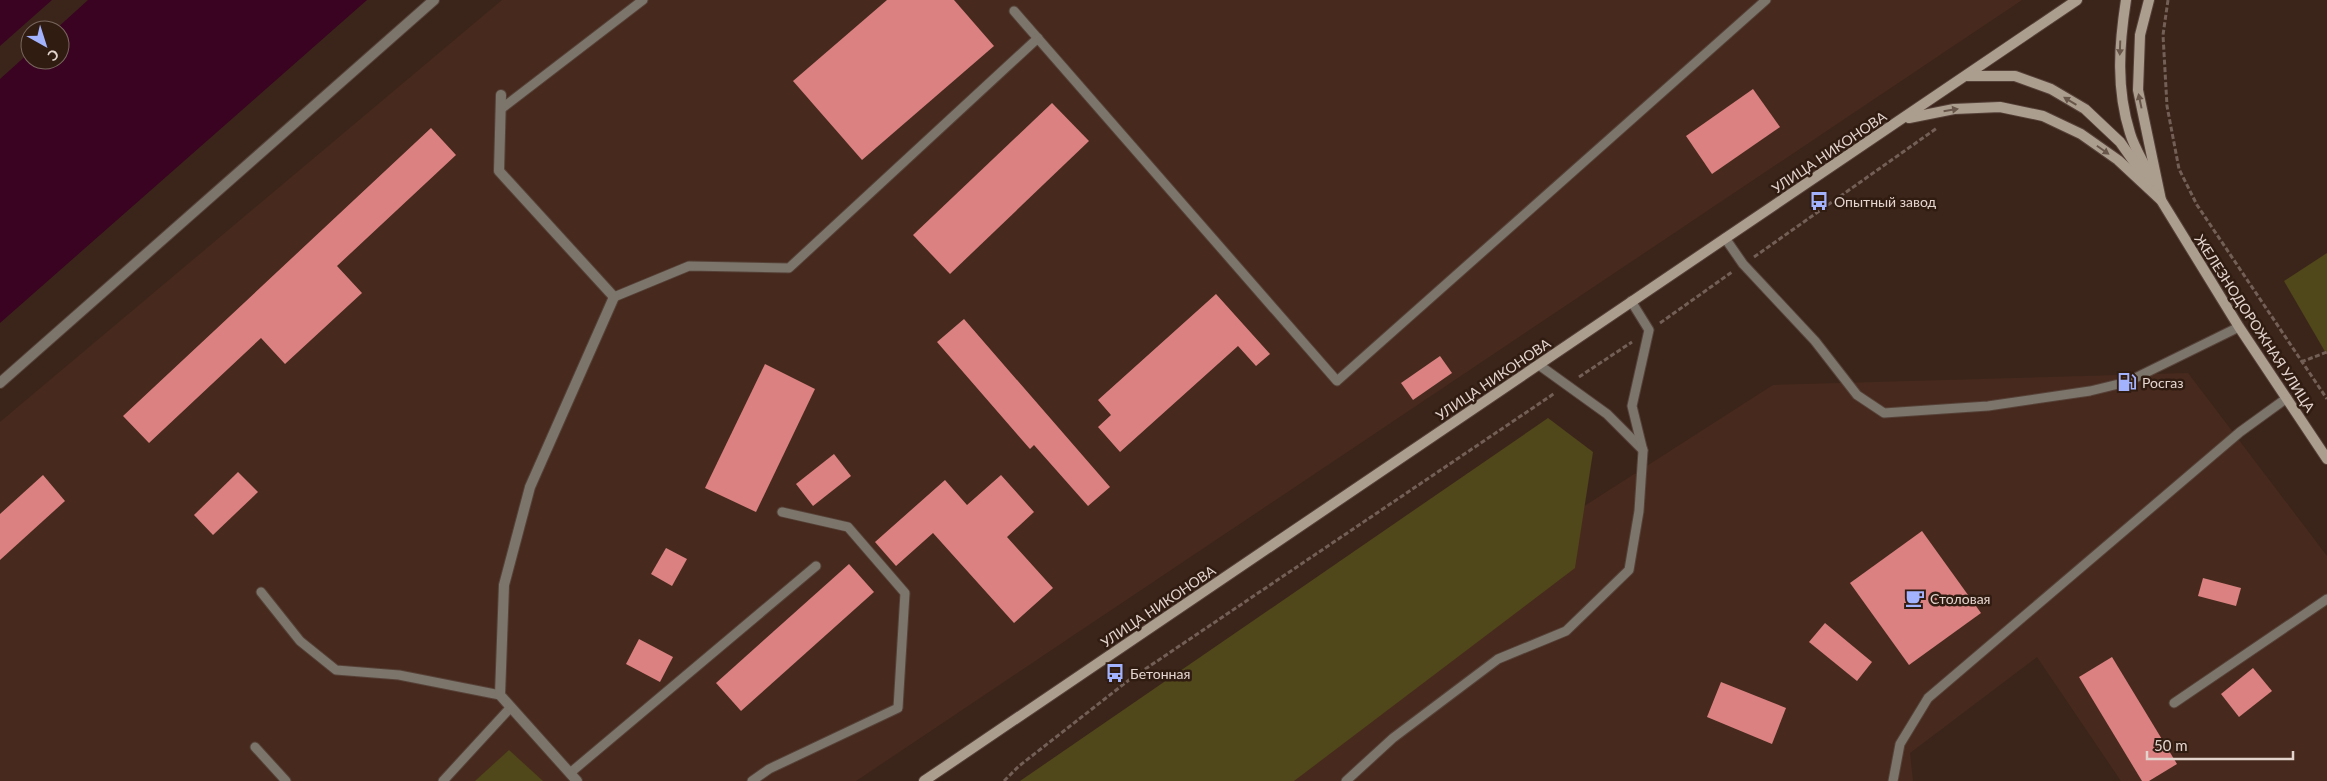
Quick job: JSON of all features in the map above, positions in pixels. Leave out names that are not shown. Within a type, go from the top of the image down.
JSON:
[{"type":"main road","name":"УЛИЦА НИКОНОВА","points":[[924,781],[2077,0]]},
{"type":"main road","points":[[2126,0],[2119,46],[2121,90],[2130,133],[2161,200]]},
{"type":"main road","name":"ЖЕЛЕЗНОДОРОЖНАЯ УЛИЦА","points":[[2149,0],[2140,35],[2138,90],[2161,200]]},
{"type":"main road","points":[[1967,76],[2015,76],[2051,89],[2085,109],[2120,142],[2161,200]]},
{"type":"main road","name":"ЖЕЛЕЗНОДОРОЖНАЯ УЛИЦА","points":[[1903,119],[1954,109],[2000,107],[2043,116],[2088,140],[2118,160],[2161,200],[2239,327],[2327,459]]},
{"type":"street","points":[[0,383],[434,0]]},
{"type":"street","points":[[501,95],[499,171],[614,297],[530,487],[504,585],[500,695],[573,777]]},
{"type":"lane","points":[[500,109],[643,0]]},
{"type":"lane","points":[[1014,11],[1337,381],[1766,0]]},
{"type":"lane","points":[[614,297],[689,266],[789,268],[1038,38]]},
{"type":"lane","points":[[1725,238],[1743,264],[1815,341],[1857,395],[1884,413],[1988,406],[2090,391],[2126,382],[2239,327]]},
{"type":"lane","points":[[1346,781],[1394,738],[1498,659],[1566,631],[1629,570],[1639,511],[1643,451],[1632,406],[1649,330],[1631,301]]},
{"type":"lane","points":[[1539,365],[1607,414],[1643,451]]},
{"type":"lane","points":[[1893,781],[1900,744],[1928,698],[2240,432],[2287,398]]},
{"type":"lane","points":[[752,781],[769,769],[898,708],[906,592],[848,527],[782,512]]},
{"type":"lane","points":[[573,777],[816,566]]},
{"type":"lane","points":[[261,592],[300,641],[336,670],[399,676],[500,695]]},
{"type":"lane","points":[[2174,703],[2327,599]]},
{"type":"lane","points":[[443,781],[511,707]]},
{"type":"lane","points":[[255,747],[286,781]]},
{"type":"path","points":[[2168,0],[2163,36],[2167,106],[2179,169],[2197,205],[2327,399]]},
{"type":"path","points":[[1004,781],[1019,766],[1129,680],[1649,330],[1941,125]]},
{"type":"path","points":[[2301,362],[2327,352]]},
{"type":"shaded area","points":[[0,0],[52,0],[29,20],[20,20],[20,28],[0,46]]},
{"type":"shaded area","points":[[88,0],[367,0],[0,323],[0,79],[20,61],[20,70],[70,70],[70,20],[66,20]]},
{"type":"shaded area","points":[[502,0],[2022,0],[856,781],[0,781],[0,422]]},
{"type":"shaded area","points":[[2327,253],[2327,355],[2284,281]]},
{"type":"shaded area","points":[[2188,373],[2327,556],[2327,781],[2121,781],[2037,657],[1910,753],[1913,781],[1156,781],[1773,385]]},
{"type":"shaded area","points":[[1548,418],[1593,452],[1575,568],[1294,781],[1020,781]]},
{"type":"shaded area","points":[[509,750],[543,781],[475,781]]},
{"type":"building","points":[[887,0],[954,0],[994,46],[862,160],[793,81]]},
{"type":"building","points":[[1753,89],[1780,127],[1712,174],[1686,136]]},
{"type":"building","points":[[1052,103],[1089,141],[950,274],[913,235]]},
{"type":"building","points":[[431,128],[456,155],[337,266],[362,293],[285,364],[261,338],[149,443],[123,416]]},
{"type":"building","points":[[1216,294],[1270,354],[1256,366],[1238,346],[1120,452],[1098,427],[1111,415],[1098,400]]},
{"type":"building","points":[[964,319],[1110,487],[1088,506],[1034,445],[1030,449],[937,342]]},
{"type":"building","points":[[1440,356],[1452,373],[1413,400],[1401,383]]},
{"type":"building","points":[[765,364],[815,389],[756,512],[705,488]]},
{"type":"building","points":[[834,454],[851,476],[813,506],[796,484]]},
{"type":"building","points":[[238,472],[258,492],[213,535],[194,515]]},
{"type":"building","points":[[43,475],[65,501],[0,560],[0,514]]},
{"type":"building","points":[[1001,475],[1034,512],[1007,537],[1053,588],[1014,623],[933,533],[896,566],[875,542],[945,480],[967,505]]},
{"type":"building","name":"Столовая","points":[[1922,531],[1981,613],[1909,665],[1850,583]]},
{"type":"building","points":[[666,548],[687,559],[672,586],[651,574]]},
{"type":"building","points":[[849,564],[874,592],[741,711],[716,683]]},
{"type":"building","points":[[2203,578],[2241,588],[2236,606],[2198,596]]},
{"type":"building","points":[[1825,623],[1872,662],[1857,681],[1809,642]]},
{"type":"building","points":[[639,639],[673,657],[660,682],[626,664]]},
{"type":"building","points":[[2112,657],[2177,764],[2149,781],[2142,781],[2079,677]]},
{"type":"building","points":[[2253,668],[2272,691],[2239,717],[2221,694]]},
{"type":"building","points":[[1721,682],[1786,708],[1772,744],[1707,717]]},
{"type":"place","name":"Опытный завод","points":[[1819,201]]},
{"type":"place","name":"Росгаз","points":[[2127,382]]},
{"type":"place","name":"Столовая","points":[[1915,598]]},
{"type":"place","name":"Бетонная","points":[[1115,673]]}]
